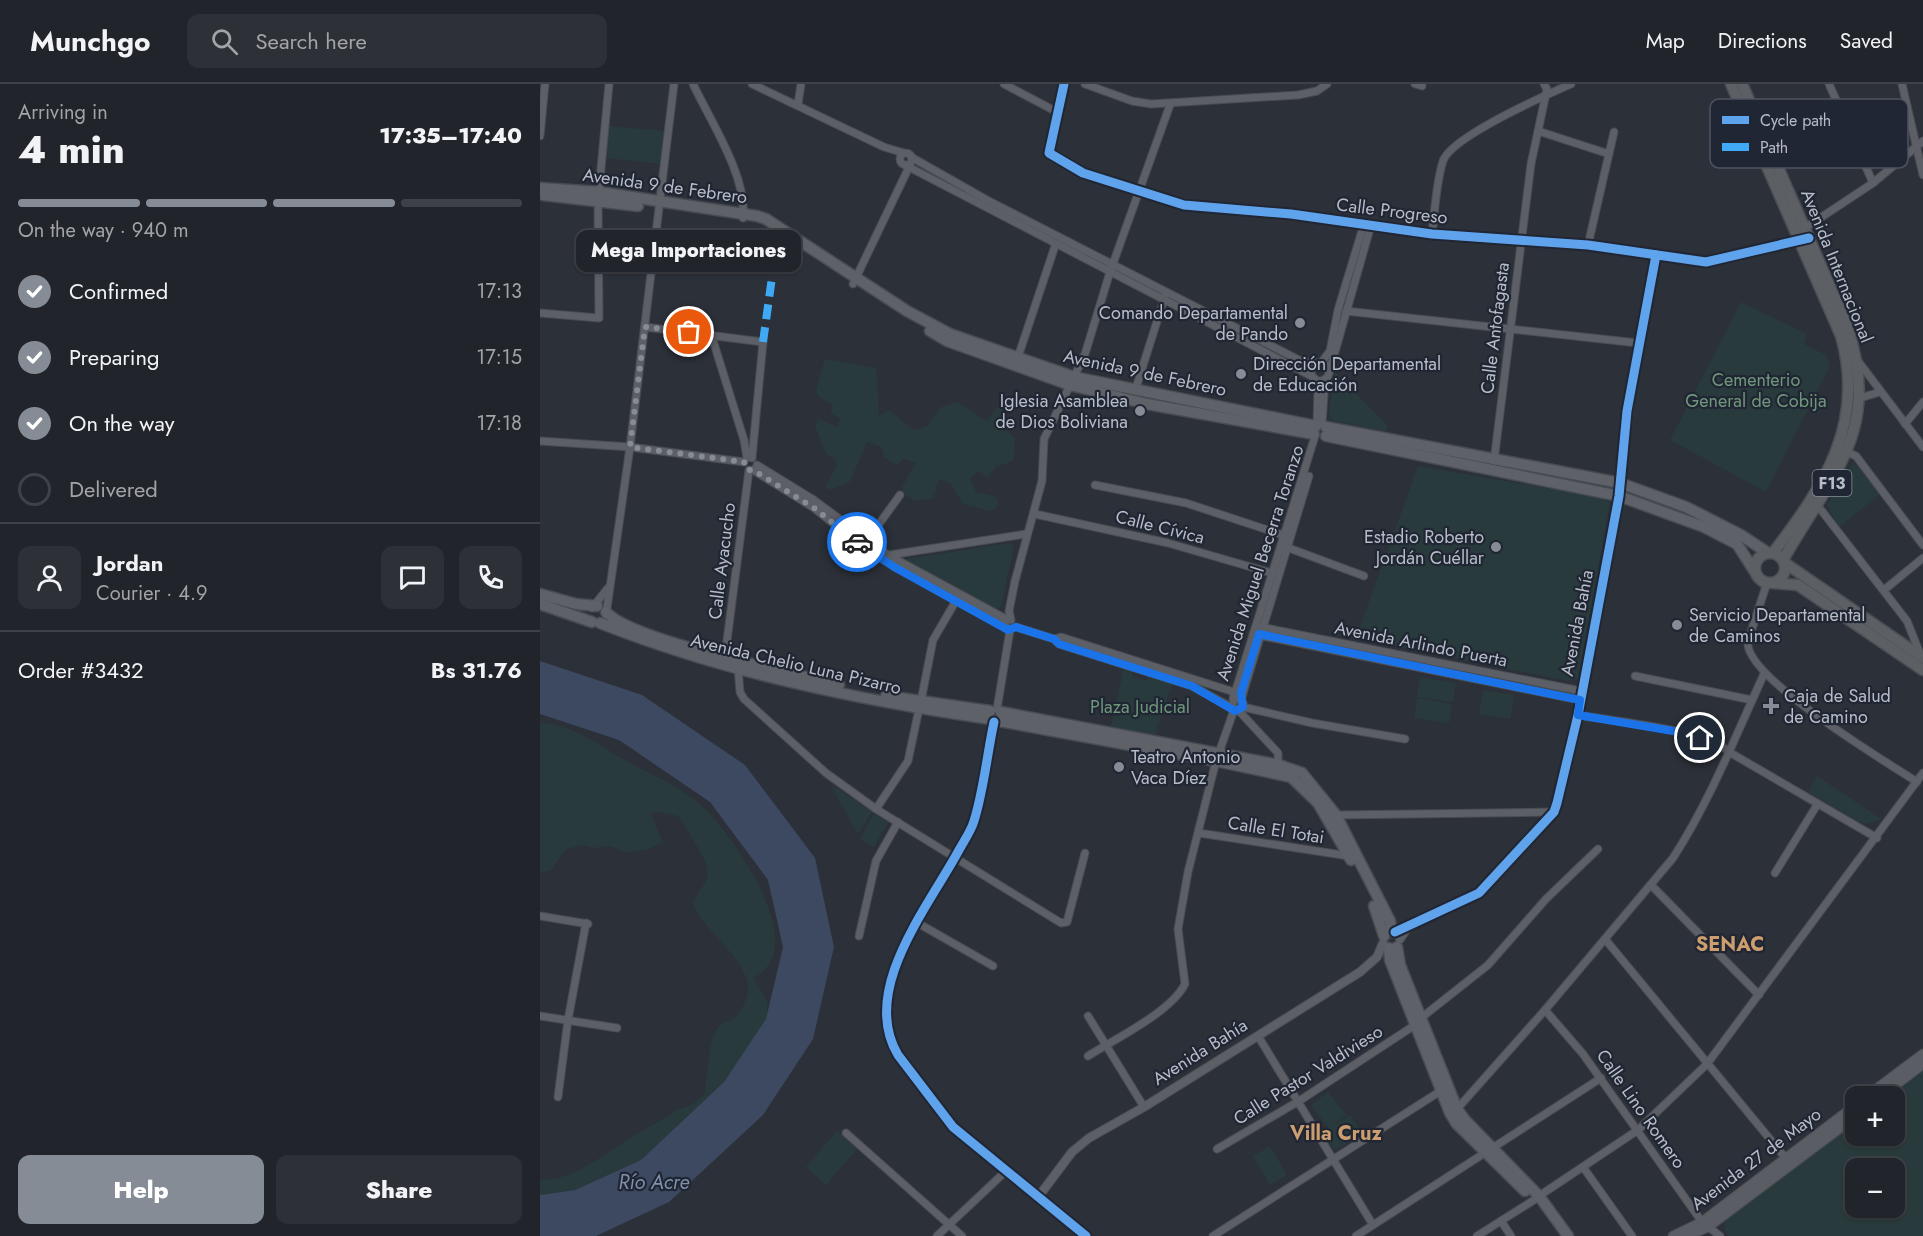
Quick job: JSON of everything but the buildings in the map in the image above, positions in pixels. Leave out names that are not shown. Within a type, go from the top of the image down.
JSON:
[{"type":"highway","name":"Avenida Internacional","points":[[1731,84],[1738,99]]},
{"type":"highway","name":"Avenida Internacional","points":[[1742,84],[1748,99]]},
{"type":"highway","name":"Avenida Internacional","points":[[1771,168],[1847,326],[1857,359],[1860,398],[1844,451],[1818,506],[1784,562]]},
{"type":"highway","name":"Avenida Internacional","points":[[1771,553],[1844,451],[1850,399],[1847,356],[1841,336],[1776,168]]},
{"type":"highway","points":[[1771,553],[1922,658]]},
{"type":"highway","name":"F13","points":[[1755,572],[1759,557],[1771,553]]},
{"type":"highway","name":"F13","points":[[1770,583],[1785,574],[1784,562]]},
{"type":"highway","points":[[1755,572],[1759,579],[1770,583],[1798,585],[1923,670]]},
{"type":"main road","name":"Avenida 9 de Febrero","points":[[540,188],[766,219],[855,282],[947,341],[1128,400],[1494,459],[1620,483],[1686,507],[1771,553]]},
{"type":"main road","name":"Avenida 9 de Febrero","points":[[540,195],[598,196]]},
{"type":"main road","name":"Avenida 9 de Febrero","points":[[855,282],[950,334],[1018,357],[1072,381],[1136,390],[1493,471],[1619,496],[1679,516],[1737,544],[1755,572]]},
{"type":"main road","name":"Avenida Chelio Luna Pizarro","points":[[540,594],[576,604],[655,636],[920,705]]},
{"type":"main road","name":"Avenida Chelio Luna Pizarro","points":[[540,604],[599,613],[671,651],[873,701],[995,716],[1302,773],[1336,815],[1390,921],[1391,940]]},
{"type":"main road","name":"Avenida Chelio Luna Pizarro","points":[[1278,769],[1300,783],[1318,803],[1349,856],[1391,940]]},
{"type":"main road","points":[[1391,940],[1439,1092],[1456,1123],[1489,1150],[1536,1198],[1568,1236]]},
{"type":"main road","points":[[1418,1021],[1457,1108],[1489,1150]]},
{"type":"main road","points":[[1880,1086],[1923,1054]]},
{"type":"main road","points":[[1894,1086],[1923,1064]]},
{"type":"main road","name":"Avenida 27 de Mayo","points":[[1789,1162],[1845,1115]]},
{"type":"main road","name":"Avenida 27 de Mayo","points":[[1687,1236],[1845,1124]]},
{"type":"main road","points":[[1536,1198],[1559,1236]]},
{"type":"main road","name":"Avenida 27 de Mayo","points":[[1673,1236],[1705,1225]]},
{"type":"street","points":[[540,136],[545,84]]},
{"type":"street","points":[[540,313],[599,318],[598,196],[609,84]]},
{"type":"street","points":[[599,613],[609,586],[630,447],[675,84]]},
{"type":"street","points":[[693,84],[736,176],[743,216]]},
{"type":"street","points":[[753,84],[884,147],[903,153],[906,164],[855,282]]},
{"type":"street","points":[[798,104],[801,84]]},
{"type":"street","points":[[1004,84],[1058,112]]},
{"type":"street","name":"Calle Progreso","points":[[1064,84],[1049,153],[1054,159],[1083,173],[1139,193],[1184,205],[1291,214],[1431,234],[1588,244],[1706,262],[1803,235]]},
{"type":"street","points":[[1085,84],[1132,101],[1170,105],[1298,95],[1317,91],[1327,84]]},
{"type":"street","name":"Calle Antofagasta","points":[[1493,471],[1520,240],[1543,96],[1547,89],[1544,84]]},
{"type":"street","points":[[1431,234],[1443,160],[1451,148],[1543,96],[1571,84]]},
{"type":"street","points":[[1829,84],[1836,99]]},
{"type":"street","points":[[1902,84],[1905,99]]},
{"type":"street","points":[[1086,1236],[954,1127],[891,1043],[886,1018],[893,974],[916,922],[974,823],[995,716],[1010,625],[1009,611],[1026,534],[1035,514],[1042,481],[1044,439],[1085,354],[1113,263],[1170,105]]},
{"type":"street","points":[[1908,110],[1923,175]]},
{"type":"street","points":[[1538,131],[1609,154]]},
{"type":"street","points":[[1588,244],[1614,132]]},
{"type":"street","points":[[1908,152],[1923,141]]},
{"type":"street","points":[[884,147],[906,164],[916,171],[1056,245],[1314,378],[1327,376],[1328,367],[1320,363],[1300,361],[1167,290],[906,164]]},
{"type":"street","points":[[1866,168],[1873,183]]},
{"type":"street","points":[[1803,235],[1890,168]]},
{"type":"street","points":[[1314,378],[1312,368],[1320,363],[1330,351],[1338,310],[1367,224]]},
{"type":"street","name":"Avenida Miguel Becerra Toranzo","points":[[1088,1056],[1161,1008],[1181,992],[1185,984],[1178,929],[1188,872],[1218,757],[1320,431],[1327,376],[1346,311],[1367,224]]},
{"type":"street","points":[[1018,357],[1059,236]]},
{"type":"street","name":"Avenida Bahía","points":[[1039,1196],[1072,1152],[1089,1138],[1144,1107],[1370,965],[1391,940],[1410,923],[1479,892],[1554,812],[1578,715],[1619,496],[1638,343],[1656,255]]},
{"type":"street","points":[[1128,400],[1136,390],[1167,290]]},
{"type":"street","points":[[1346,311],[1638,343]]},
{"type":"street","points":[[645,327],[763,342],[748,459],[753,468],[814,500],[884,557],[1010,625]]},
{"type":"street","points":[[711,334],[748,459],[753,468],[884,557],[957,599],[1010,625],[1054,639],[1059,644],[1192,686],[1236,703],[1312,723],[1405,739]]},
{"type":"street","points":[[1857,359],[1923,447]]},
{"type":"street","name":"Avenida Miguel Becerra Toranzo","points":[[1314,378],[1318,386],[1320,431]]},
{"type":"street","points":[[1860,398],[1880,392]]},
{"type":"street","points":[[1905,424],[1923,402]]},
{"type":"street","points":[[540,441],[748,459]]},
{"type":"street","points":[[1844,451],[1856,456],[1923,544]]},
{"type":"street","name":"Calle Ayacucho","points":[[725,656],[753,468]]},
{"type":"street","points":[[1095,485],[1186,503],[1286,536]]},
{"type":"street","points":[[866,542],[900,495]]},
{"type":"street","points":[[1818,506],[1884,590],[1911,629],[1922,658]]},
{"type":"street","name":"Calle Cívica","points":[[1035,514],[1168,543],[1275,574]]},
{"type":"street","points":[[884,557],[1026,534]]},
{"type":"street","name":"Avenida Miguel Becerra Toranzo","points":[[1275,574],[1287,547],[1286,536]]},
{"type":"street","points":[[1287,547],[1364,576]]},
{"type":"street","points":[[1884,590],[1923,558]]},
{"type":"street","points":[[1770,583],[1747,649],[1764,674],[1787,694],[1917,782]]},
{"type":"street","points":[[599,613],[609,586]]},
{"type":"street","points":[[876,809],[908,761],[933,640],[957,599]]},
{"type":"street","name":"Avenida Miguel Becerra Toranzo","points":[[1236,703],[1238,681],[1257,630]]},
{"type":"street","name":"Avenida Arlindo Puerta","points":[[1257,630],[1580,695]]},
{"type":"street","points":[[1054,639],[1060,637],[1225,689],[1236,686],[1238,681]]},
{"type":"street","points":[[738,668],[740,692],[744,699],[826,773],[876,809],[1060,923],[1067,922],[1085,853]]},
{"type":"street","points":[[1457,1108],[1652,886],[1686,838],[1729,752],[1764,674]]},
{"type":"street","points":[[1635,676],[1752,700]]},
{"type":"street","points":[[1225,689],[1278,753],[1278,769]]},
{"type":"street","points":[[1578,715],[1679,732],[1722,745],[1729,752],[1877,838]]},
{"type":"street","points":[[1477,1236],[1638,1130],[1707,1064],[1877,838],[1923,773]]},
{"type":"street","points":[[1775,873],[1817,804]]},
{"type":"street","points":[[1336,815],[1554,812]]},
{"type":"street","points":[[859,936],[876,861],[898,822]]},
{"type":"street","name":"Calle El Totai","points":[[1199,833],[1349,856]]},
{"type":"street","name":"Calle Pastor Valdivieso","points":[[1217,1149],[1299,1101],[1418,1021],[1488,965],[1546,899],[1598,849]]},
{"type":"street","points":[[1652,886],[1759,995]]},
{"type":"street","points":[[540,916],[588,924],[568,1020],[558,1097]]},
{"type":"street","points":[[916,922],[993,966]]},
{"type":"street","points":[[1605,939],[1789,1162]]},
{"type":"street","name":"Calle Lino Romero","points":[[1545,1010],[1601,1078],[1705,1225],[1720,1236]]},
{"type":"street","points":[[540,1016],[617,1028]]},
{"type":"street","points":[[1088,1016],[1108,1044],[1144,1107]]},
{"type":"street","points":[[1258,1036],[1372,1225]]},
{"type":"street","points":[[1356,1236],[1601,1078]]},
{"type":"street","points":[[1218,1235],[1439,1092]]},
{"type":"street","points":[[846,1133],[962,1236]]},
{"type":"street","points":[[1584,1167],[1632,1236]]},
{"type":"street","points":[[937,1236],[1007,1170]]},
{"type":"street","points":[[1501,1221],[1511,1236]]},
{"type":"green space","points":[[608,126],[664,131],[661,164],[605,158]]},
{"type":"green space","name":"Cementerio General de Cobija","points":[[1741,302],[1807,334],[1804,344],[1826,355],[1830,366],[1766,492],[1670,440]]},
{"type":"green space","points":[[825,359],[876,368],[879,416],[889,410],[914,430],[927,426],[941,407],[957,402],[987,421],[997,407],[1002,408],[1000,416],[1005,420],[1002,427],[1015,438],[1013,461],[996,467],[988,477],[978,471],[970,478],[976,492],[995,496],[999,501],[996,508],[991,511],[963,504],[951,484],[939,479],[933,498],[916,501],[904,494],[902,487],[916,463],[903,459],[897,465],[884,457],[881,447],[867,442],[850,482],[829,490],[825,487],[837,465],[835,459],[826,453],[815,426],[819,419],[837,427],[841,419],[831,413],[832,405],[818,396],[816,391]]},
{"type":"green space","points":[[1335,372],[1388,426],[1385,431],[1331,420],[1329,411]]},
{"type":"green space","points":[[1856,464],[1880,494],[1839,527],[1827,505],[1851,465]]},
{"type":"green space","name":"Estadio Roberto Jordán Cuéllar","points":[[1418,466],[1599,497],[1610,503],[1578,678],[1568,681],[1356,638]]},
{"type":"green space","points":[[1010,543],[1014,546],[1001,607],[996,609],[905,559]]},
{"type":"green space","name":"Plaza Judicial","points":[[1124,667],[1130,669],[1134,677],[1147,681],[1147,676],[1172,684],[1155,735],[1111,727]]},
{"type":"green space","points":[[1420,677],[1456,683],[1453,702],[1417,697]]},
{"type":"green space","points":[[1483,690],[1514,695],[1510,719],[1479,714]]},
{"type":"green space","points":[[1417,698],[1452,704],[1449,723],[1414,718]]},
{"type":"green space","points":[[540,723],[575,731],[671,784],[709,813],[736,847],[764,896],[772,921],[775,944],[769,964],[753,978],[767,1001],[767,1019],[724,1082],[641,1160],[575,1190],[540,1195],[540,1180],[560,1178],[578,1171],[679,1109],[692,1105],[705,1093],[710,1048],[715,1032],[720,1025],[737,1016],[748,991],[747,980],[735,958],[695,908],[695,899],[708,872],[691,835],[678,816],[659,812],[651,813],[662,842],[650,849],[626,852],[610,846],[594,848],[583,845],[566,849],[550,871],[540,872]]},
{"type":"green space","points":[[1817,776],[1881,819],[1866,824],[1860,822],[1808,792]]},
{"type":"green space","points":[[830,784],[872,812],[858,834]]},
{"type":"green space","points":[[874,814],[888,822],[874,847],[860,839]]},
{"type":"green space","points":[[1923,1067],[1923,1236],[1728,1236],[1725,1230],[1726,1217],[1845,1126],[1845,1146],[1905,1146],[1905,1086],[1897,1086]]},
{"type":"green space","points":[[1328,1092],[1346,1115],[1332,1127],[1350,1115],[1362,1133],[1335,1151],[1323,1133],[1329,1129],[1311,1105]]},
{"type":"green space","points":[[837,1131],[857,1149],[826,1185],[806,1167]]},
{"type":"green space","points":[[1270,1146],[1287,1175],[1270,1185],[1253,1156]]},
{"type":"water","name":"Río Acre","points":[[540,661],[642,695],[745,765],[815,858],[834,947],[813,1039],[763,1115],[669,1202],[596,1236],[540,1236],[540,1195],[575,1190],[641,1160],[724,1082],[766,1019],[783,947],[768,880],[710,802],[619,740],[540,714]]},
{"type":"marked path","points":[[763,342],[778,234]]},
{"type":"cycle path","points":[[1064,84],[1049,153],[1083,173],[1184,205],[1291,214],[1432,234],[1588,245],[1706,262],[1809,238]]},
{"type":"cycle path","points":[[1395,932],[1479,893],[1554,812],[1578,715],[1619,496],[1627,411],[1656,255]]},
{"type":"cycle path","points":[[994,722],[973,825],[916,922],[892,976],[887,1003],[888,1030],[898,1055],[953,1127],[1086,1236]]},
{"type":"way so far","points":[[689,332],[645,327],[630,447],[744,462],[747,470],[753,470],[814,508],[857,542]]},
{"type":"place","name":"Comando Departamental de Pando","points":[[1300,323]]},
{"type":"place","name":"Mega Importaciones","points":[[689,332]]},
{"type":"place","name":"Dirección Departamental de Educación","points":[[1241,374]]},
{"type":"place","name":"Iglesia Asamblea de Dios Boliviana","points":[[1140,411]]},
{"type":"place","name":"Estadio Roberto Jordán Cuéllar","points":[[1496,547]]},
{"type":"place","name":"Servicio Departamental de Caminos","points":[[1677,625]]},
{"type":"place","name":"Caja de Salud de Camino","points":[[1771,706]]},
{"type":"place","name":"Teatro Antonio Vaca Díez","points":[[1119,767]]},
{"type":"district","name":"SENAC","points":[[1730,944]]},
{"type":"district","name":"Villa Cruz","points":[[1336,1133]]},
{"type":"route","points":[[857,542],[894,567],[1006,626],[1008,630],[1016,627],[1054,639],[1059,644],[1192,686],[1206,692],[1235,711],[1243,707],[1241,693],[1259,634],[1580,700],[1578,715],[1679,732],[1700,738]]}]
